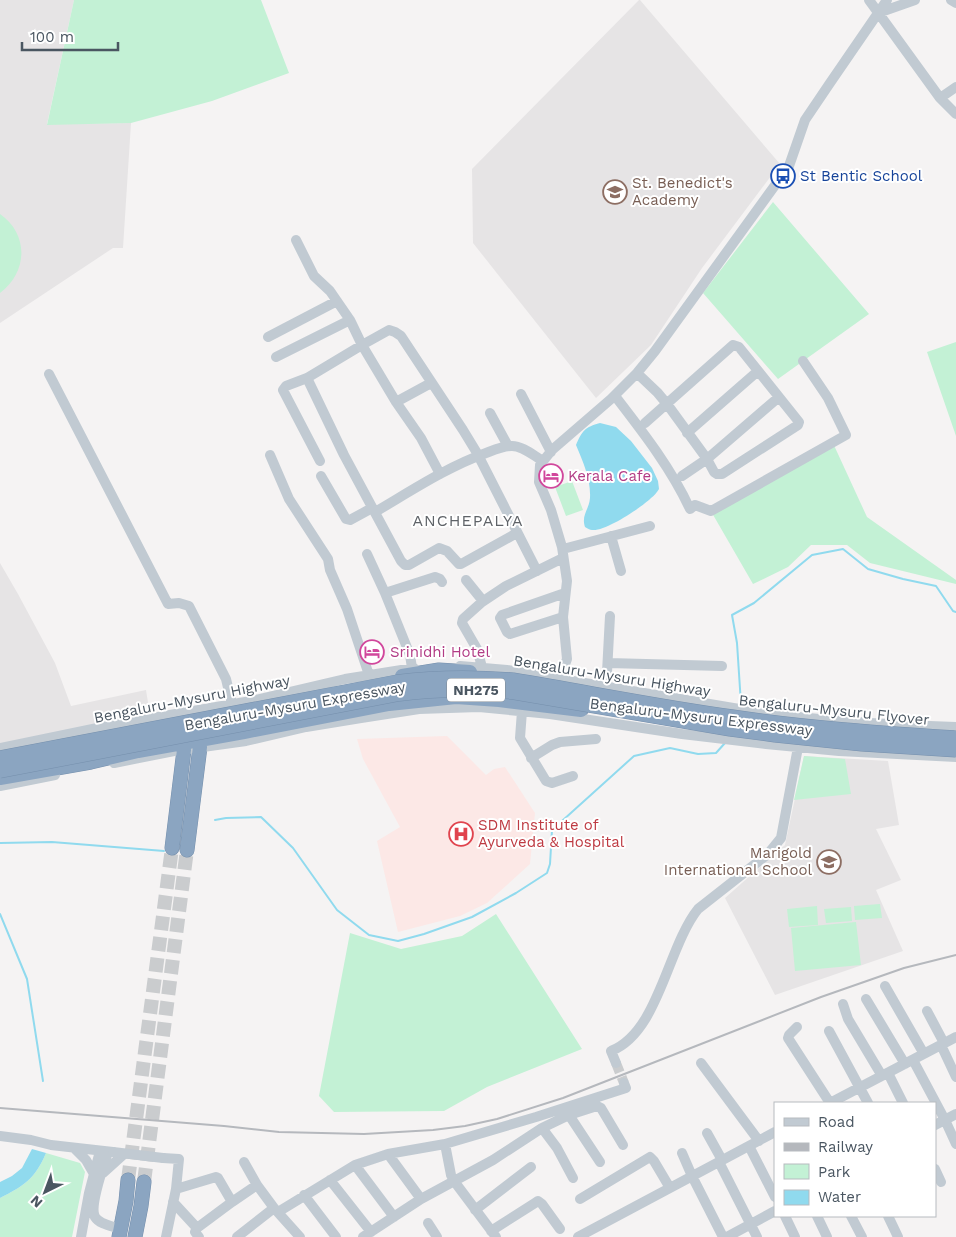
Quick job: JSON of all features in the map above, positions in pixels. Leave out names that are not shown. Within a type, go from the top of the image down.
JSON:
[{"type":"highway","name":"Bengaluru-Mysuru Highway","points":[[0,753],[371,681],[439,670],[559,681],[763,715],[856,726],[956,733]]},
{"type":"highway","name":"Bengaluru-Mysuru Flyover","points":[[0,758],[397,682],[450,678],[513,680],[776,723],[862,732],[956,738]]},
{"type":"highway","name":"Bengaluru-Mysuru Expressway","points":[[0,770],[399,694],[451,690],[512,692],[775,735],[862,744],[956,750]]},
{"type":"highway","name":"Bengaluru-Mysuru Expressway","points":[[0,778],[389,704],[456,697],[551,710],[579,709],[684,730],[766,741],[956,755]]},
{"type":"highway","points":[[188,850],[200,748]]},
{"type":"highway","points":[[172,848],[184,750]]},
{"type":"highway","points":[[119,1233],[126,1201],[128,1180]]},
{"type":"highway","points":[[135,1237],[144,1182]]},
{"type":"street","points":[[869,0],[940,98],[956,114]]},
{"type":"street","points":[[551,710],[566,658],[563,617],[567,581],[563,554],[552,510],[539,482],[540,465],[551,452],[614,396],[637,373],[655,351],[789,166],[805,120],[887,0]]},
{"type":"street","points":[[878,13],[915,0]]},
{"type":"street","points":[[951,0],[956,3]]},
{"type":"street","points":[[940,98],[956,87]]},
{"type":"street","points":[[296,240],[314,276],[327,288],[350,320],[362,345],[396,402],[422,438],[440,474]]},
{"type":"street","points":[[268,337],[337,301]]},
{"type":"street","points":[[276,357],[350,320]]},
{"type":"street","points":[[320,461],[283,390],[286,386],[307,378],[389,330],[395,332],[400,336],[463,430],[537,571]]},
{"type":"street","points":[[637,373],[667,404],[707,459],[714,472],[719,475],[798,425],[799,421],[739,347],[733,345],[667,404],[644,423]]},
{"type":"street","points":[[614,396],[660,458],[690,509],[695,505],[712,511],[846,435],[828,398],[803,361]]},
{"type":"street","points":[[687,433],[758,371]]},
{"type":"street","points":[[49,374],[168,604],[179,603],[188,606],[226,680],[232,704]]},
{"type":"street","points":[[307,378],[344,454],[401,561],[405,565],[409,565],[439,548],[447,551],[459,564],[462,564],[517,532]]},
{"type":"street","points":[[396,402],[431,383]]},
{"type":"street","points":[[521,394],[551,452]]},
{"type":"street","points":[[682,476],[707,459],[779,397]]},
{"type":"street","points":[[490,413],[508,446]]},
{"type":"street","points":[[321,476],[346,519],[350,520],[374,510],[440,474],[478,456],[508,446],[518,447],[543,461]]},
{"type":"street","points":[[270,455],[289,499],[328,559],[330,570],[347,610],[369,674]]},
{"type":"street","points":[[482,667],[477,649],[462,620],[483,601],[563,554],[611,536],[650,526]]},
{"type":"street","points":[[611,536],[621,571]]},
{"type":"street","points":[[367,554],[410,655],[412,668]]},
{"type":"street","points":[[385,593],[435,577],[442,582]]},
{"type":"street","points":[[466,580],[483,601]]},
{"type":"street","points":[[563,617],[510,634],[500,618],[502,614],[565,593]]},
{"type":"street","points":[[606,689],[610,616]]},
{"type":"street","points":[[608,663],[722,666]]},
{"type":"street","name":"NH275","points":[[0,748],[112,725],[259,700],[369,674],[412,668],[438,665],[482,667],[508,670],[559,681]]},
{"type":"street","name":"Bengaluru-Mysuru Expressway","points":[[0,786],[306,727],[419,709],[479,707],[522,711],[551,710]]},
{"type":"street","points":[[522,711],[520,738],[546,781],[549,783],[573,776]]},
{"type":"street","name":"NH275","points":[[763,715],[893,725],[956,727]]},
{"type":"street","points":[[531,758],[560,742],[596,739]]},
{"type":"street","points":[[616,1064],[611,1051],[630,1040],[644,1021],[690,919],[698,909],[768,854],[781,838],[799,744]]},
{"type":"street","points":[[885,986],[924,1054]]},
{"type":"street","points":[[866,999],[934,1102]]},
{"type":"street","points":[[843,1004],[848,1019],[902,1102]]},
{"type":"street","points":[[927,1011],[956,1076]]},
{"type":"street","points":[[797,1027],[788,1035],[788,1038],[829,1102]]},
{"type":"street","points":[[829,1031],[868,1102]]},
{"type":"street","points":[[832,1102],[956,1037]]},
{"type":"street","points":[[701,1063],[759,1141]]},
{"type":"street","points":[[237,1237],[276,1210],[304,1196],[355,1165],[388,1154],[445,1144],[626,1088],[624,1083]]},
{"type":"street","points":[[330,1180],[367,1234],[421,1199],[493,1160],[542,1128],[569,1115],[596,1106],[601,1108],[623,1145]]},
{"type":"street","points":[[936,1106],[956,1144]]},
{"type":"street","points":[[936,1124],[956,1114]]},
{"type":"street","points":[[569,1115],[600,1162]]},
{"type":"street","points":[[542,1128],[557,1148],[574,1178]]},
{"type":"street","points":[[707,1133],[757,1237]]},
{"type":"street","points":[[578,1237],[774,1133]]},
{"type":"street","points":[[0,1136],[31,1140],[50,1145],[179,1159],[176,1189],[166,1237]]},
{"type":"street","points":[[445,1144],[454,1181],[494,1234],[538,1201],[560,1229]]},
{"type":"street","points":[[749,1146],[774,1195]]},
{"type":"street","points":[[74,1148],[98,1175],[95,1217],[119,1233]]},
{"type":"street","points":[[98,1175],[110,1165],[111,1152]]},
{"type":"street","points":[[81,1237],[98,1175],[111,1152]]},
{"type":"street","points":[[682,1153],[723,1237]]},
{"type":"street","points":[[388,1154],[421,1199]]},
{"type":"street","points":[[580,1199],[650,1157],[670,1188]]},
{"type":"street","points":[[244,1162],[257,1185],[294,1235]]},
{"type":"street","points":[[355,1165],[394,1217]]},
{"type":"street","points":[[475,1210],[531,1167]]},
{"type":"street","points":[[936,1171],[941,1182]]},
{"type":"street","points":[[176,1189],[216,1177],[232,1202]]},
{"type":"street","points":[[173,1202],[198,1233],[232,1202],[257,1185]]},
{"type":"street","points":[[304,1196],[336,1237]]},
{"type":"street","points":[[727,1237],[774,1212]]},
{"type":"street","points":[[785,1217],[796,1237]]},
{"type":"street","points":[[817,1217],[827,1237]]},
{"type":"street","points":[[852,1217],[862,1237]]},
{"type":"street","points":[[888,1217],[898,1237]]},
{"type":"street","points":[[428,1223],[437,1237]]},
{"type":"shaded area","points":[[0,0],[74,0],[47,124],[131,123],[123,248],[113,248],[0,323]]},
{"type":"shaded area","name":"St. Benedict's Academy","points":[[639,0],[780,164],[702,268],[651,345],[596,398],[473,243],[472,169]]},
{"type":"shaded area","points":[[0,563],[55,663],[71,706],[146,690],[150,715],[0,744]]},
{"type":"shaded area","name":"SDM Institute of Ayurveda & Hospital","points":[[447,736],[486,775],[494,769],[505,767],[535,813],[530,864],[487,903],[460,916],[398,932],[377,841],[400,827],[363,759],[357,739]]},
{"type":"shaded area","name":"Marigold International School","points":[[804,756],[888,761],[899,825],[876,829],[901,880],[876,890],[903,951],[775,995],[725,898],[785,845]]},
{"type":"green space","points":[[74,0],[261,0],[289,73],[212,101],[131,123],[47,125]]},
{"type":"green space","points":[[773,202],[869,314],[778,379],[703,293]]},
{"type":"green space","points":[[0,214],[16,232],[20,242],[21,253],[16,275],[0,293]]},
{"type":"green space","points":[[956,342],[956,436],[927,352]]},
{"type":"green space","points":[[832,441],[867,517],[956,580],[956,584],[870,563],[847,545],[811,545],[788,567],[753,584],[712,513]]},
{"type":"green space","points":[[572,481],[583,510],[566,516],[555,487]]},
{"type":"green space","points":[[804,756],[845,759],[851,794],[794,800]]},
{"type":"green space","points":[[880,904],[882,918],[855,920],[854,906]]},
{"type":"green space","points":[[817,906],[818,925],[789,927],[787,909]]},
{"type":"green space","points":[[851,907],[852,921],[826,923],[824,909]]},
{"type":"green space","points":[[496,914],[582,1049],[487,1087],[444,1111],[334,1112],[319,1096],[350,933],[401,949],[462,936]]},
{"type":"green space","points":[[856,922],[861,965],[795,971],[791,928]]},
{"type":"green space","points":[[46,1153],[80,1163],[85,1172],[72,1237],[0,1237],[0,1198],[28,1181],[38,1169]]},
{"type":"water","points":[[600,423],[616,427],[631,441],[652,468],[658,481],[659,489],[632,513],[598,530],[592,530],[585,527],[584,523],[590,491],[586,471],[576,445],[585,430]]},
{"type":"water","points":[[32,1149],[46,1153],[38,1169],[28,1181],[0,1198],[0,1182],[22,1168]]},
{"type":"waterway","points":[[740,706],[737,643],[732,615],[754,603],[812,555],[843,549],[868,569],[936,586],[953,611],[956,612]]},
{"type":"waterway","points":[[215,820],[261,817],[293,848],[337,910],[369,935],[398,941],[472,917],[516,893],[547,873],[550,864],[552,830],[634,756],[670,748],[698,754],[716,753],[725,743]]},
{"type":"waterway","points":[[0,843],[52,842],[164,851]]},
{"type":"waterway","points":[[0,914],[27,979],[43,1081]]},
{"type":"tunnel","points":[[128,1180],[172,848]]},
{"type":"tunnel","points":[[144,1182],[187,850]]},
{"type":"tunnel","points":[[616,1063],[624,1083]]},
{"type":"railway","points":[[0,1108],[279,1132],[364,1134],[465,1126],[497,1119],[563,1098],[821,997],[904,968],[956,955]]},
{"type":"place","name":"St Bentic School","points":[[783,176]]},
{"type":"place","name":"St. Benedict's Academy","points":[[615,192]]},
{"type":"place","name":"Kerala Cafe","points":[[551,476]]},
{"type":"place","name":"Srinidhi Hotel","points":[[372,652]]},
{"type":"place","name":"SDM Institute of Ayurveda & Hospital","points":[[461,834]]},
{"type":"place","name":"Marigold International School","points":[[829,862]]},
{"type":"district","name":"ANCHEPALYA","points":[[468,520]]}]
